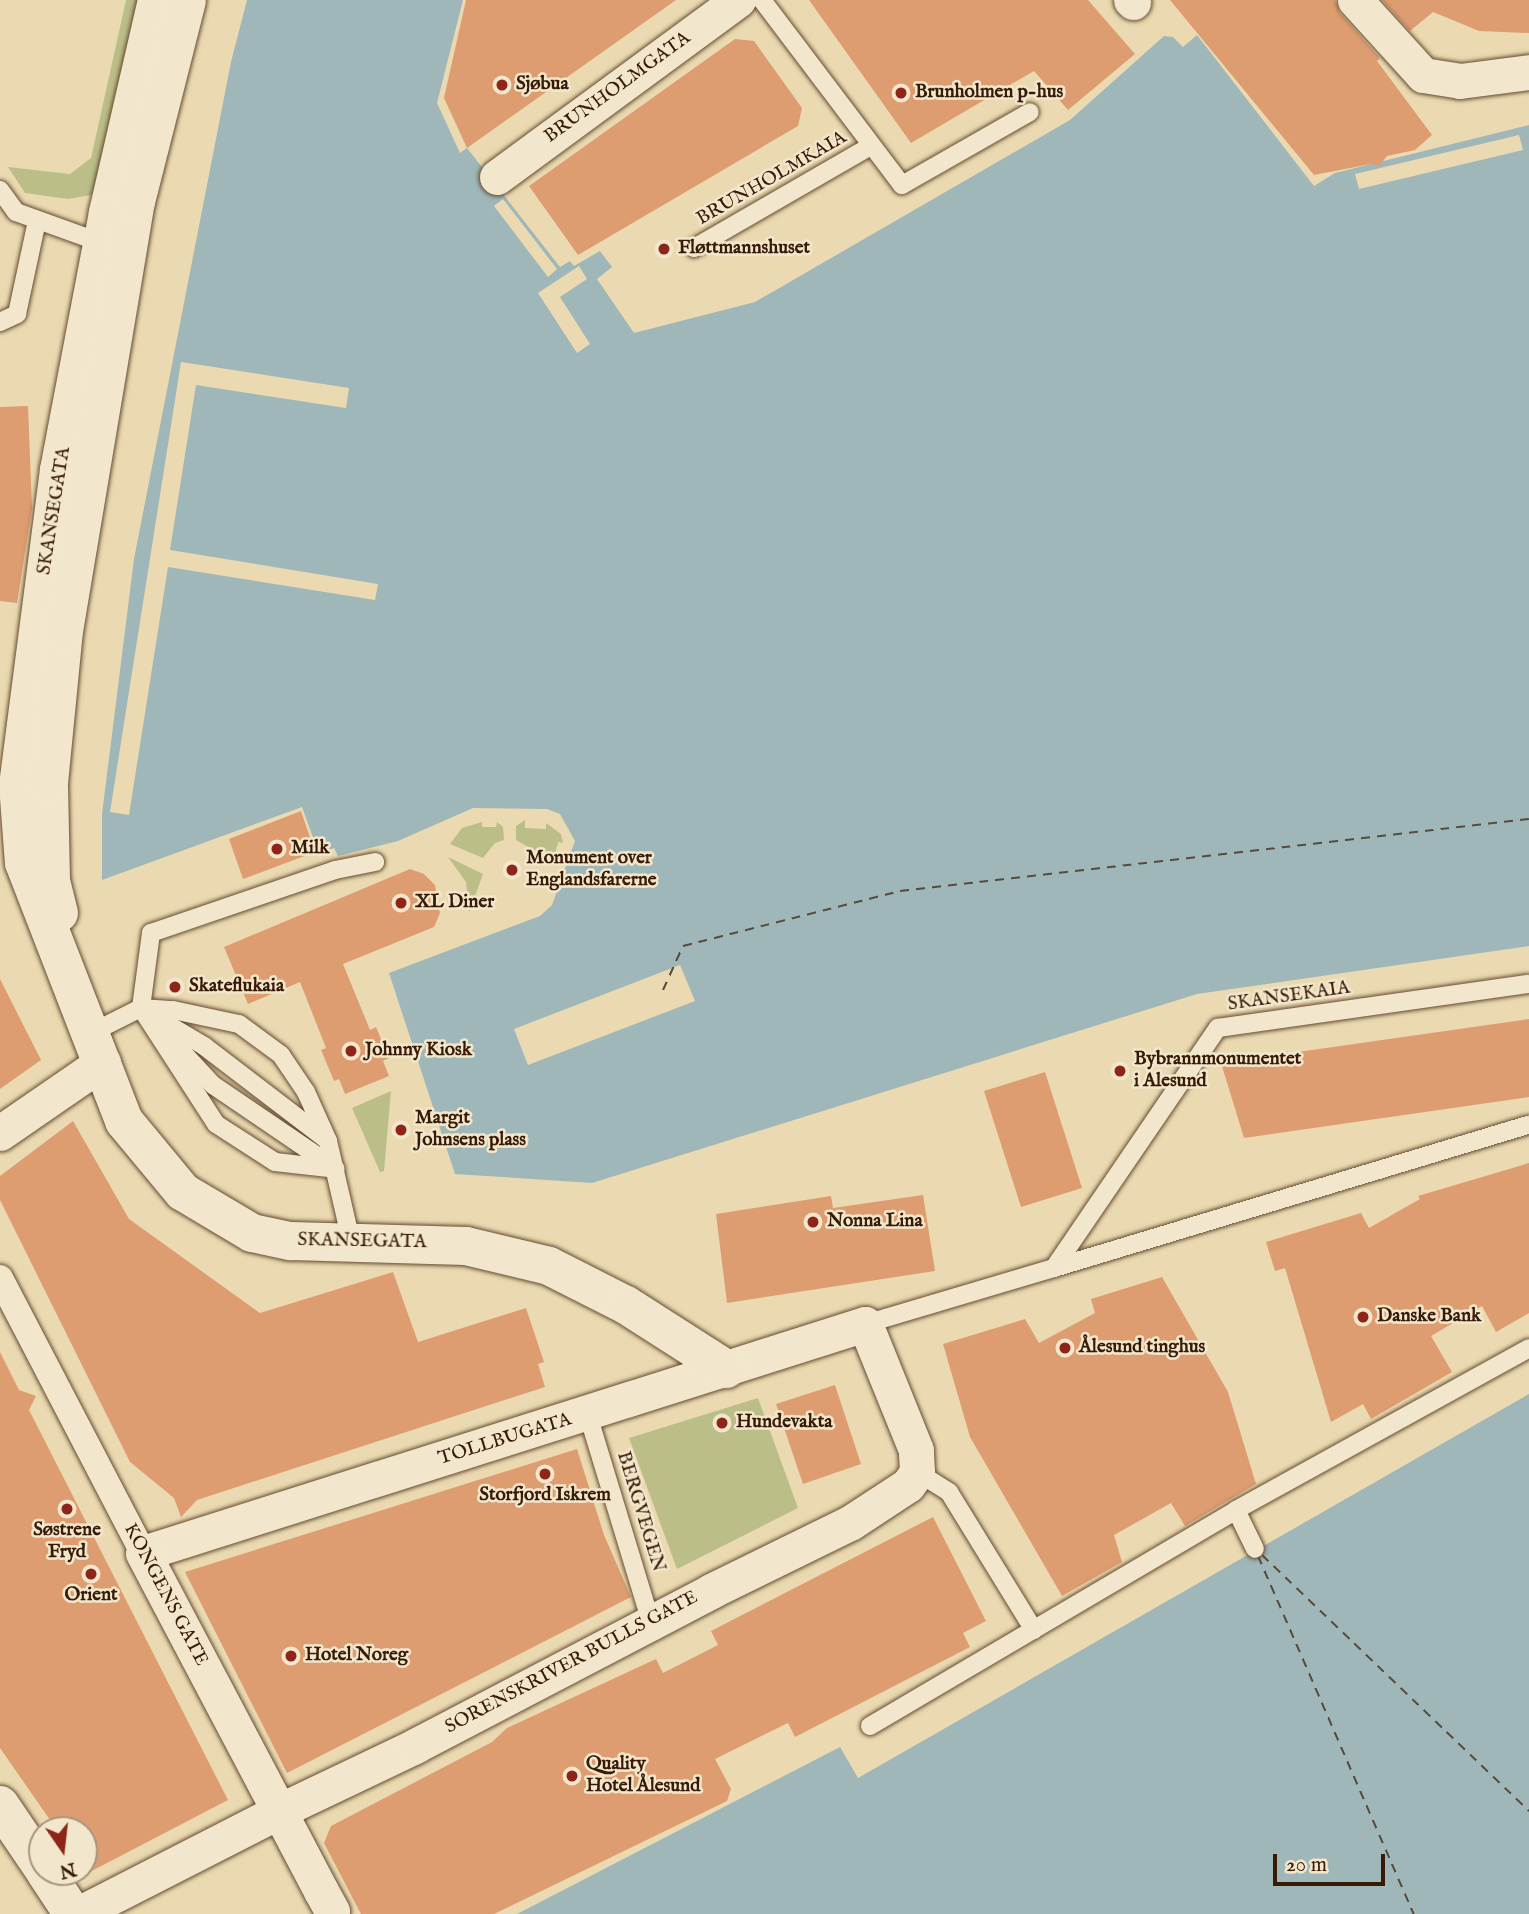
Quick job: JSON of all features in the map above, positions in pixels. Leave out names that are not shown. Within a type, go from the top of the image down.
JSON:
[{"type":"street","name":"SKANSEGATA","points":[[115,246],[157,0]]},
{"type":"street","name":"SKANSEGATA","points":[[187,0],[115,246],[60,470],[23,728],[23,808],[51,881],[95,1037],[124,1121],[163,1173],[206,1209],[271,1239],[466,1246],[549,1266],[626,1305],[726,1369]]},
{"type":"street","name":"BRUNHOLMGATA","points":[[497,177],[738,0]]},
{"type":"street","points":[[1355,0],[1423,75],[1460,81],[1529,72]]},
{"type":"street","points":[[0,1133],[95,1037]]},
{"type":"street","name":"KONGENS GATE","points":[[0,1278],[331,1911]]},
{"type":"street","points":[[865,1324],[916,1450],[917,1472]]},
{"type":"street","name":"TOLLBUGATA","points":[[144,1553],[588,1415],[865,1324]]},
{"type":"street","name":"SORENSKRIVER BULLS GATE","points":[[76,1914],[850,1523],[900,1491],[917,1472]]},
{"type":"street","points":[[0,1805],[28,1846]]},
{"type":"street","points":[[55,1886],[76,1914]]},
{"type":"lane","points":[[762,0],[902,185],[1030,113]]},
{"type":"lane","name":"BRUNHOLMKAIA","points":[[694,248],[871,146]]},
{"type":"lane","points":[[0,190],[16,212],[115,246]]},
{"type":"lane","points":[[0,321],[17,314],[37,221]]},
{"type":"lane","points":[[336,1168],[275,1162],[216,1124],[141,1009],[151,933],[335,870],[375,862]]},
{"type":"lane","name":"SKANSEKAIA","points":[[1054,1268],[1218,1028],[1529,984]]},
{"type":"lane","points":[[141,1009],[204,1046],[328,1141]]},
{"type":"lane","points":[[141,1009],[213,1085],[336,1168]]},
{"type":"lane","points":[[95,1037],[141,1009],[239,1024],[281,1055],[296,1074],[328,1141],[351,1241]]},
{"type":"lane","points":[[865,1324],[1529,1125]]},
{"type":"lane","points":[[870,1726],[1236,1510],[1529,1348]]},
{"type":"lane","name":"BERGVEGEN","points":[[588,1415],[651,1622]]},
{"type":"lane","points":[[917,1472],[949,1492],[1034,1630]]},
{"type":"lane","points":[[1236,1510],[1255,1549]]},
{"type":"green space","points":[[126,0],[181,0],[133,188],[68,199],[25,193],[8,167],[70,174],[91,158]]},
{"type":"green space","points":[[525,820],[525,828],[546,829],[546,823],[561,834],[563,843],[558,842],[554,858],[560,860],[540,866],[535,851],[516,840],[516,826]]},
{"type":"green space","points":[[482,822],[482,827],[496,827],[497,822],[503,827],[504,840],[495,843],[483,858],[450,844],[462,828]]},
{"type":"green space","points":[[448,857],[483,874],[469,913],[466,882]]},
{"type":"green space","points":[[391,1091],[384,1171],[380,1172],[352,1108]]},
{"type":"green space","points":[[758,1398],[798,1508],[677,1569],[629,1438]]},
{"type":"water","points":[[247,0],[463,0],[437,103],[460,153],[467,148],[560,267],[570,261],[574,266],[600,251],[612,267],[597,279],[634,333],[755,302],[1070,120],[1164,36],[1173,37],[1183,47],[1197,35],[1314,186],[1335,173],[1529,125],[1529,946],[1197,994],[592,1183],[455,1174],[389,973],[540,916],[552,905],[575,841],[560,814],[547,809],[473,808],[398,841],[338,856],[334,848],[319,854],[302,807],[102,880],[102,814],[134,559],[231,62]]},
{"type":"water","points":[[1529,1394],[1529,1914],[517,1914],[840,1747],[858,1778]]},
{"type":"pier","points":[[1519,135],[1523,150],[1359,189],[1355,174]]},
{"type":"pier","points":[[503,199],[557,269],[548,277],[494,206]]},
{"type":"pier","points":[[579,266],[587,279],[560,297],[590,344],[577,353],[538,293]]},
{"type":"pier","points":[[181,362],[349,388],[346,408],[196,385],[170,550],[378,584],[375,600],[168,567],[129,815],[110,812]]},
{"type":"pier","points":[[680,965],[695,1001],[528,1065],[514,1029]]},
{"type":"building","points":[[466,0],[676,0],[467,148],[444,98]]},
{"type":"building","points":[[809,0],[1088,0],[1135,54],[1068,110],[1034,71],[911,143]]},
{"type":"building","points":[[1170,0],[1335,0],[1340,13],[1380,58],[1377,61],[1432,135],[1415,150],[1387,156],[1379,166],[1371,164],[1314,175]]},
{"type":"building","points":[[1382,0],[1529,0],[1529,33],[1479,31],[1433,12],[1410,31]]},
{"type":"building","points":[[735,39],[754,41],[802,108],[798,126],[578,255],[529,186]]},
{"type":"building","points":[[28,406],[32,508],[17,603],[0,601],[0,407]]},
{"type":"building","points":[[301,811],[315,852],[243,879],[229,839]]},
{"type":"building","points":[[410,869],[424,874],[435,885],[440,913],[434,927],[343,964],[370,1030],[376,1027],[389,1058],[383,1061],[389,1076],[345,1094],[339,1079],[334,1081],[321,1050],[326,1048],[300,982],[248,1004],[224,947]]},
{"type":"building","points":[[0,979],[41,1060],[0,1089]]},
{"type":"building","points":[[1529,1019],[1529,1097],[1244,1138],[1221,1063]]},
{"type":"building","points":[[1045,1072],[1082,1188],[1021,1207],[984,1091]]},
{"type":"building","points":[[73,1121],[129,1219],[260,1313],[393,1272],[418,1342],[526,1308],[544,1362],[538,1364],[545,1387],[197,1500],[181,1517],[174,1498],[130,1462],[0,1200],[0,1176]]},
{"type":"building","points":[[1529,1163],[1529,1313],[1496,1332],[1482,1306],[1431,1336],[1452,1372],[1371,1419],[1363,1404],[1331,1422],[1285,1268],[1275,1271],[1266,1242],[1361,1213],[1369,1228],[1420,1199],[1418,1196]]},
{"type":"building","points":[[923,1195],[935,1271],[727,1303],[716,1214],[831,1196],[833,1208]]},
{"type":"building","points":[[1162,1277],[1228,1392],[1256,1484],[1185,1526],[1171,1503],[1114,1535],[1122,1562],[1062,1596],[970,1437],[943,1344],[1025,1319],[1039,1343],[1095,1313],[1091,1299]]},
{"type":"building","points":[[0,1352],[19,1390],[36,1396],[29,1410],[228,1800],[98,1868],[98,1816],[47,1816],[0,1748]]},
{"type":"building","points":[[835,1385],[861,1464],[803,1484],[776,1404]]},
{"type":"building","points":[[577,1449],[604,1535],[631,1597],[287,1773],[185,1572]]},
{"type":"building","points":[[933,1517],[986,1621],[963,1633],[970,1647],[795,1737],[788,1723],[715,1759],[731,1789],[727,1801],[494,1914],[361,1914],[324,1843],[331,1826],[492,1742],[507,1728],[656,1659],[663,1673],[718,1645],[711,1631]]},
{"type":"ferry route","points":[[663,990],[683,946],[900,891],[1529,819]]},
{"type":"ferry route","points":[[1262,1555],[1529,1811]]},
{"type":"ferry route","points":[[1258,1556],[1414,1914]]},
{"type":"place","name":"Sjøbua","points":[[502,85]]},
{"type":"place","name":"Brunholmen p-hus","points":[[901,93]]},
{"type":"place","name":"Fløttmannshuset","points":[[664,249]]},
{"type":"place","name":"Milk","points":[[277,849]]},
{"type":"place","name":"Monument over Englandsfarerne","points":[[512,870]]},
{"type":"place","name":"XL Diner","points":[[401,903]]},
{"type":"place","name":"Skateflukaia","points":[[175,987]]},
{"type":"place","name":"Johnny Kiosk","points":[[351,1051]]},
{"type":"place","name":"Bybrannmonumentet i Alesund","points":[[1120,1071]]},
{"type":"place","name":"Margit Johnsens plass","points":[[401,1130]]},
{"type":"place","name":"Nonna Lina","points":[[813,1222]]},
{"type":"place","name":"Danske Bank","points":[[1363,1317]]},
{"type":"place","name":"Ålesund tinghus","points":[[1065,1348]]},
{"type":"place","name":"Hundevakta","points":[[722,1423]]},
{"type":"place","name":"Storfjord Iskrem","points":[[545,1474]]},
{"type":"place","name":"Søstrene Fryd","points":[[67,1509]]},
{"type":"place","name":"Orient","points":[[91,1574]]},
{"type":"place","name":"Hotel Noreg","points":[[291,1656]]},
{"type":"place","name":"Quality Hotel Ålesund","points":[[572,1776]]}]
